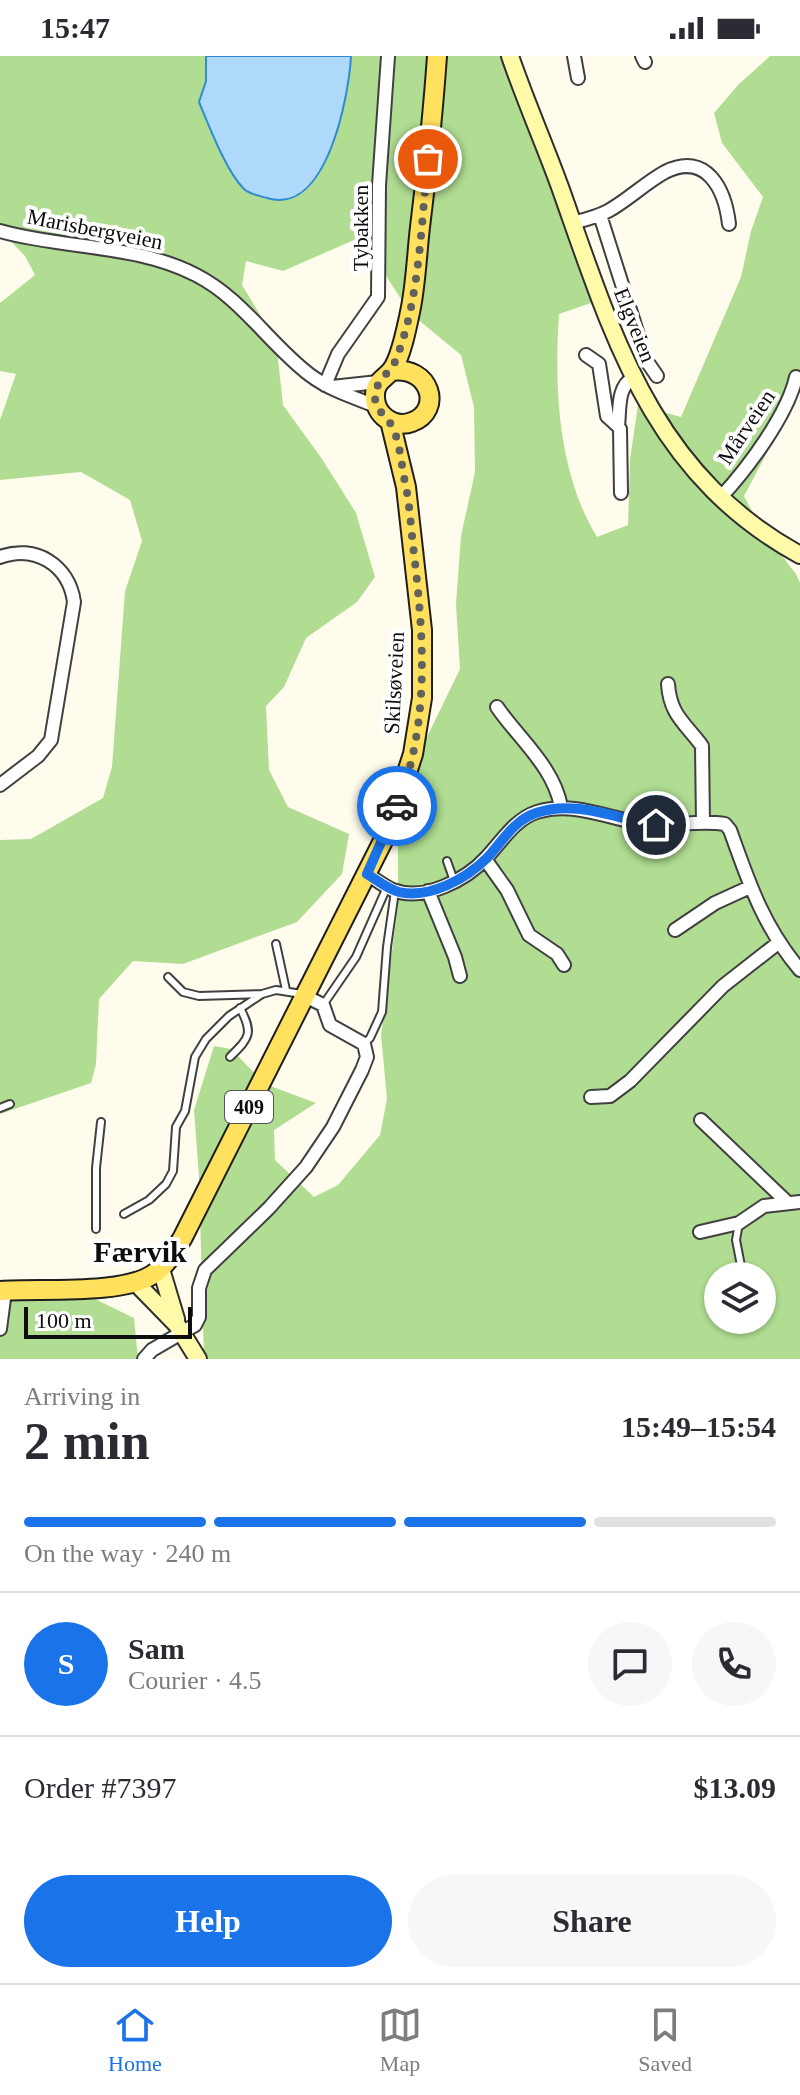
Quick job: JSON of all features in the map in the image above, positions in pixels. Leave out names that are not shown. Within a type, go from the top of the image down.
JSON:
[{"type":"main road","name":"Skilsøveien","points":[[2,1291],[140,1286],[162,1274],[367,874],[403,792],[422,698],[422,630],[406,487],[390,421],[372,404],[380,379],[398,356],[411,304],[432,130],[437,56]]},
{"type":"main road","name":"Elgveien","points":[[510,56],[633,378],[650,410],[679,451],[721,497],[752,526],[800,555]]},
{"type":"main road","name":"Skilsøveien","points":[[406,487],[413,422],[424,412],[429,399],[426,384],[415,373],[412,360],[411,304]]},
{"type":"main road","points":[[380,379],[403,369],[415,373]]},
{"type":"main road","points":[[390,421],[401,424],[413,422]]},
{"type":"main road","points":[[162,1274],[179,1329]]},
{"type":"main road","points":[[140,1286],[179,1329],[198,1359]]},
{"type":"street","name":"Tybakken","points":[[328,386],[338,354],[378,297],[379,185],[388,56]]},
{"type":"street","points":[[574,56],[578,78]]},
{"type":"street","points":[[572,223],[600,215],[667,171],[690,167],[708,174],[719,184],[726,202],[729,224]]},
{"type":"street","points":[[600,215],[646,360],[657,376]]},
{"type":"street","name":"Marisbergveien","points":[[0,231],[145,257],[170,263],[197,275],[237,302],[297,364],[341,394],[372,404]]},
{"type":"street","points":[[586,355],[599,364],[607,416],[620,429],[621,493]]},
{"type":"street","name":"Mårveien","points":[[721,497],[782,414],[792,398],[796,377]]},
{"type":"street","points":[[618,426],[623,386],[633,378]]},
{"type":"street","points":[[328,386],[380,379]]},
{"type":"street","points":[[0,557],[22,552],[47,559],[67,580],[74,602],[51,740],[38,756],[0,785]]},
{"type":"street","points":[[668,684],[677,716],[702,746],[703,823]]},
{"type":"street","points":[[497,707],[543,764],[559,793],[561,807]]},
{"type":"street","points":[[367,874],[391,889],[411,894],[428,891],[454,881],[485,859],[523,819],[561,807],[656,825],[727,825],[750,887],[778,943],[800,970]]},
{"type":"street","points":[[485,859],[507,890],[529,935],[557,954],[564,965]]},
{"type":"street","points":[[675,930],[715,903],[750,887]]},
{"type":"street","points":[[428,891],[460,976]]},
{"type":"street","points":[[591,1097],[610,1096],[630,1081],[723,986],[778,943]]},
{"type":"street","points":[[144,1359],[179,1329],[195,1325],[199,1317],[199,1288],[205,1270],[289,1188],[306,1167],[333,1127],[367,1057],[364,1044],[330,1025],[323,1005],[305,996]]},
{"type":"street","points":[[701,1120],[794,1202]]},
{"type":"street","points":[[700,1232],[739,1223],[764,1206],[794,1202]]},
{"type":"street","points":[[0,1329],[2,1291]]},
{"type":"lane","points":[[447,861],[454,881]]},
{"type":"lane","points":[[323,1005],[356,957],[391,889]]},
{"type":"lane","points":[[364,1044],[382,1012],[391,889]]},
{"type":"lane","points":[[276,944],[286,990]]},
{"type":"lane","points":[[168,977],[183,992],[199,996],[286,990],[305,996]]},
{"type":"lane","points":[[124,1214],[149,1200],[166,1184],[173,1171],[175,1133],[185,1111],[195,1057],[206,1039],[240,1008],[262,994]]},
{"type":"lane","points":[[230,1057],[249,1036],[240,1008]]},
{"type":"lane","points":[[0,1108],[10,1104]]},
{"type":"lane","points":[[96,1229],[96,1168],[101,1122]]},
{"type":"lane","points":[[739,1223],[736,1240],[740,1262]]},
{"type":"green space","points":[[0,56],[206,56],[206,81],[199,102],[287,199],[306,188],[325,159],[343,106],[351,56],[517,56],[586,250],[591,303],[559,314],[557,371],[567,458],[574,486],[597,537],[628,525],[630,459],[638,405],[681,417],[741,277],[751,231],[763,197],[722,143],[714,113],[739,84],[770,56],[800,56],[800,390],[744,496],[762,530],[800,583],[800,1359],[204,1359],[194,1110],[214,1046],[231,1049],[265,1084],[316,1103],[274,1130],[275,1160],[314,1197],[338,1185],[380,1135],[387,1099],[381,1035],[398,906],[398,840],[408,776],[460,669],[456,604],[461,536],[475,472],[474,407],[461,355],[410,313],[361,237],[283,271],[246,261],[242,285],[276,341],[283,405],[356,513],[375,577],[357,602],[306,638],[284,687],[266,706],[269,770],[288,807],[349,834],[342,874],[297,922],[183,964],[133,961],[99,999],[96,1064],[91,1083],[0,1114],[0,840],[31,839],[103,798],[112,767],[125,591],[142,541],[130,500],[81,472],[0,480],[0,420],[16,374],[0,371],[0,303],[35,275],[25,256],[0,230]]},
{"type":"green space","points":[[29,1293],[95,1299],[134,1318],[138,1359],[0,1359],[0,1294]]},
{"type":"water","points":[[206,56],[351,56],[345,97],[331,149],[319,172],[305,189],[288,199],[267,198],[249,192],[237,181],[218,148],[199,102],[206,81]]},
{"type":"way so far","points":[[397,806],[418,729],[422,698],[422,630],[406,487],[390,421],[381,415],[374,393],[378,382],[391,371],[398,356],[411,304],[428,159]]},
{"type":"district","name":"Færvik","points":[[140,1251]]},
{"type":"route","points":[[397,806],[367,874],[395,891],[411,894],[443,886],[467,874],[523,819],[535,813],[570,807],[656,825]]}]
